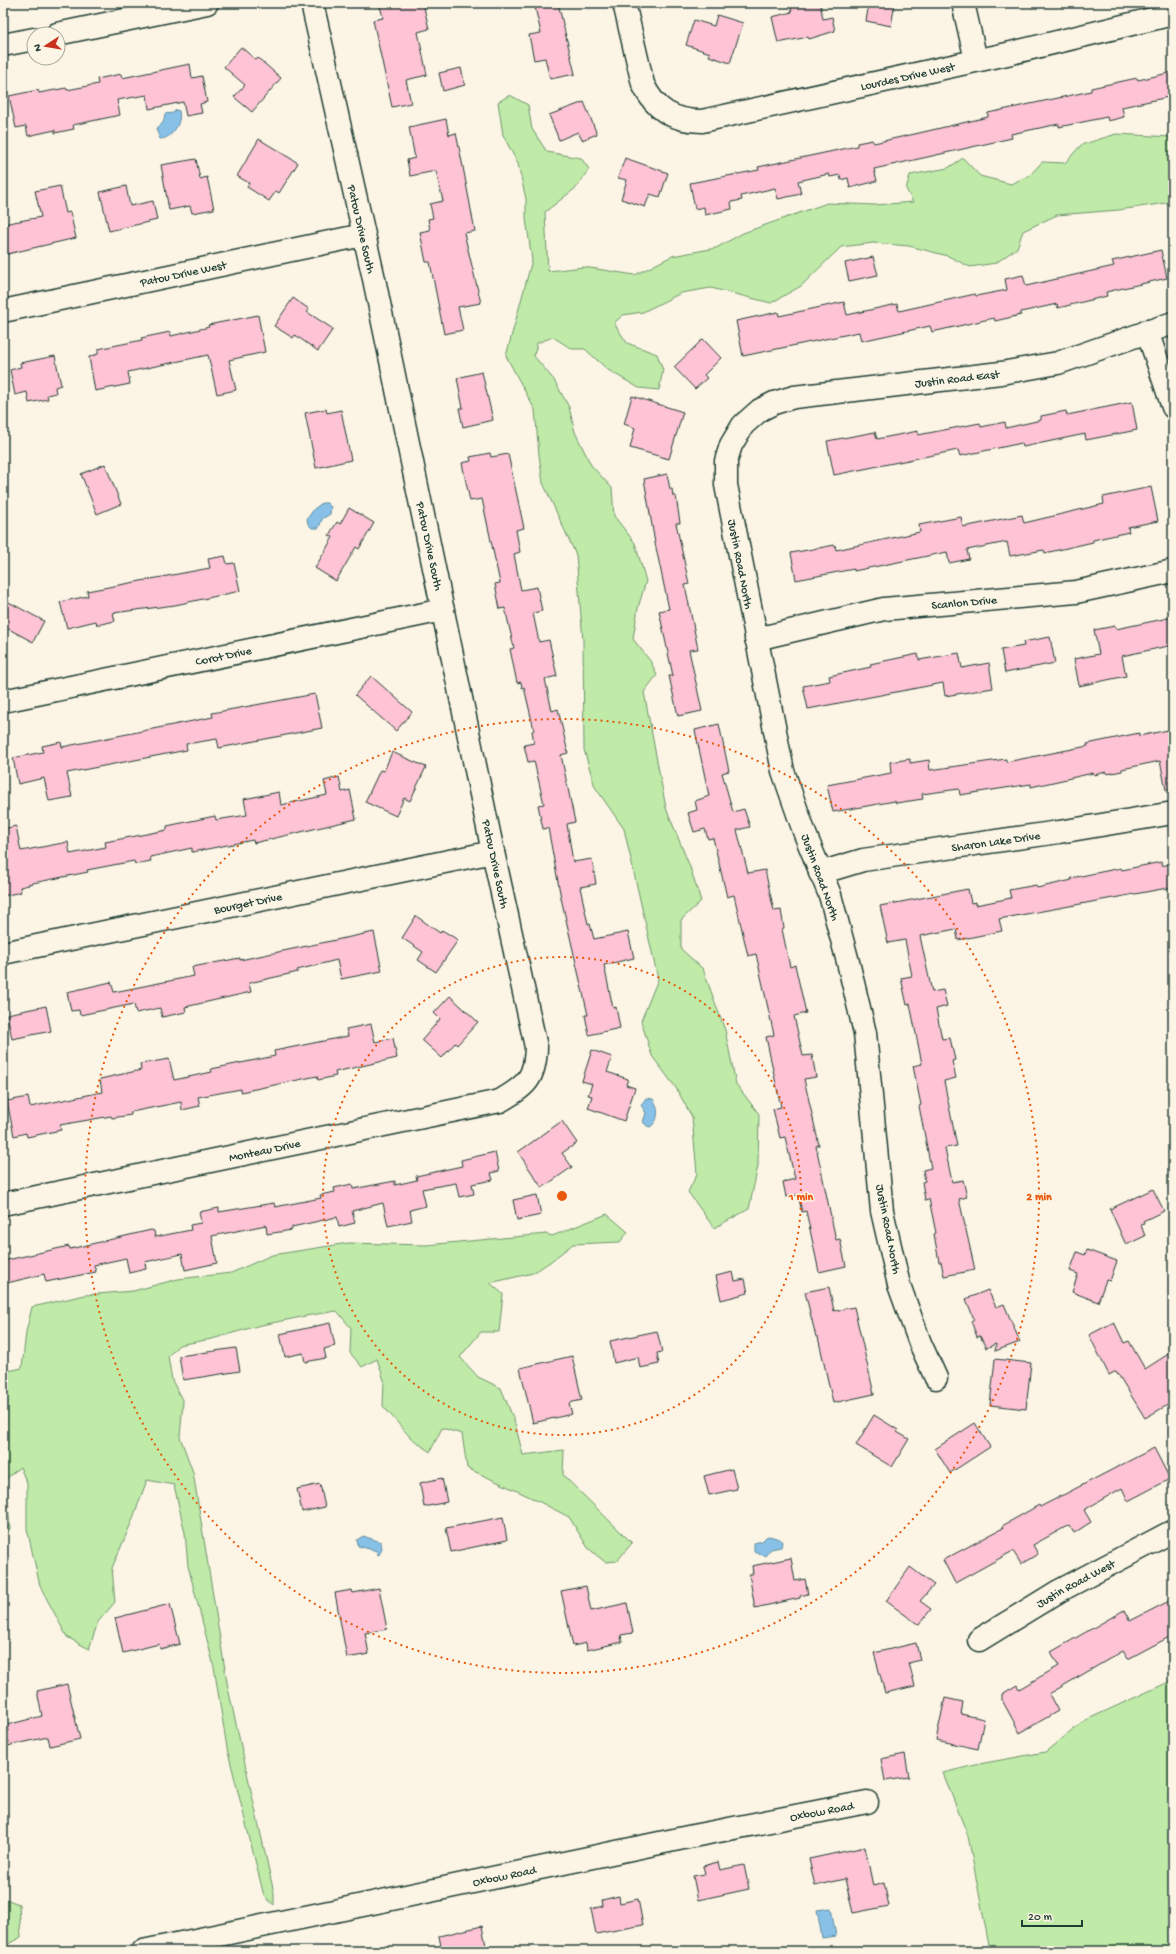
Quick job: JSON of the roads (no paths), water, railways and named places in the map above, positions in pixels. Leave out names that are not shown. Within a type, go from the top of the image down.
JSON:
[{"type":"street","points":[[66,32],[207,3]]},
{"type":"street","name":"Patou Drive South","points":[[312,3],[444,610],[493,852],[536,1047],[535,1064],[522,1088]]},
{"type":"street","name":"Lourdes Drive West","points":[[624,3],[643,84],[648,95],[655,105],[664,112],[691,121],[702,121],[976,60],[1173,14]]},
{"type":"street","points":[[963,3],[976,60]]},
{"type":"street","points":[[3,45],[26,41]]},
{"type":"street","name":"Patou Drive West","points":[[3,311],[363,235]]},
{"type":"street","name":"Justin Road East","points":[[743,425],[760,410],[794,397],[1001,373],[1058,363],[1173,323]]},
{"type":"street","points":[[1147,331],[1173,407]]},
{"type":"street","name":"Justin Road North","points":[[743,425],[731,445],[725,473],[756,640],[783,771],[820,873],[830,895],[865,1033],[882,1210],[896,1270],[920,1343],[936,1378]]},
{"type":"street","name":"Scanlon Drive","points":[[756,640],[884,610],[1076,592],[1173,571]]},
{"type":"street","name":"Corot Drive","points":[[3,701],[444,610]]},
{"type":"street","name":"Sharon Lake Drive","points":[[820,873],[863,860],[1059,832],[1173,813]]},
{"type":"street","name":"Bourget Drive","points":[[3,953],[493,852]]},
{"type":"street","name":"Monteau Drive","points":[[3,1204],[500,1101],[522,1088]]},
{"type":"street","name":"Justin Road West","points":[[979,1640],[1059,1591],[1173,1531]]},
{"type":"street","name":"Oxbow Road","points":[[143,1951],[693,1836],[867,1802]]},
{"type":"water","points":[[176,110],[179,111],[180,116],[175,130],[168,136],[160,139],[156,129],[163,123],[165,114],[173,113]]},
{"type":"water","points":[[322,503],[327,503],[331,507],[330,514],[322,519],[319,528],[312,528],[308,524],[307,519],[314,509]]},
{"type":"water","points":[[646,1098],[653,1099],[658,1114],[656,1121],[650,1127],[643,1122],[646,1113],[641,1105]]},
{"type":"water","points":[[363,1536],[381,1542],[382,1549],[379,1555],[377,1554],[377,1551],[358,1546],[357,1540]]},
{"type":"water","points":[[769,1536],[780,1539],[782,1542],[781,1547],[771,1549],[765,1556],[754,1551],[754,1543],[762,1541]]},
{"type":"water","points":[[831,1908],[836,1936],[822,1938],[817,1910]]}]
